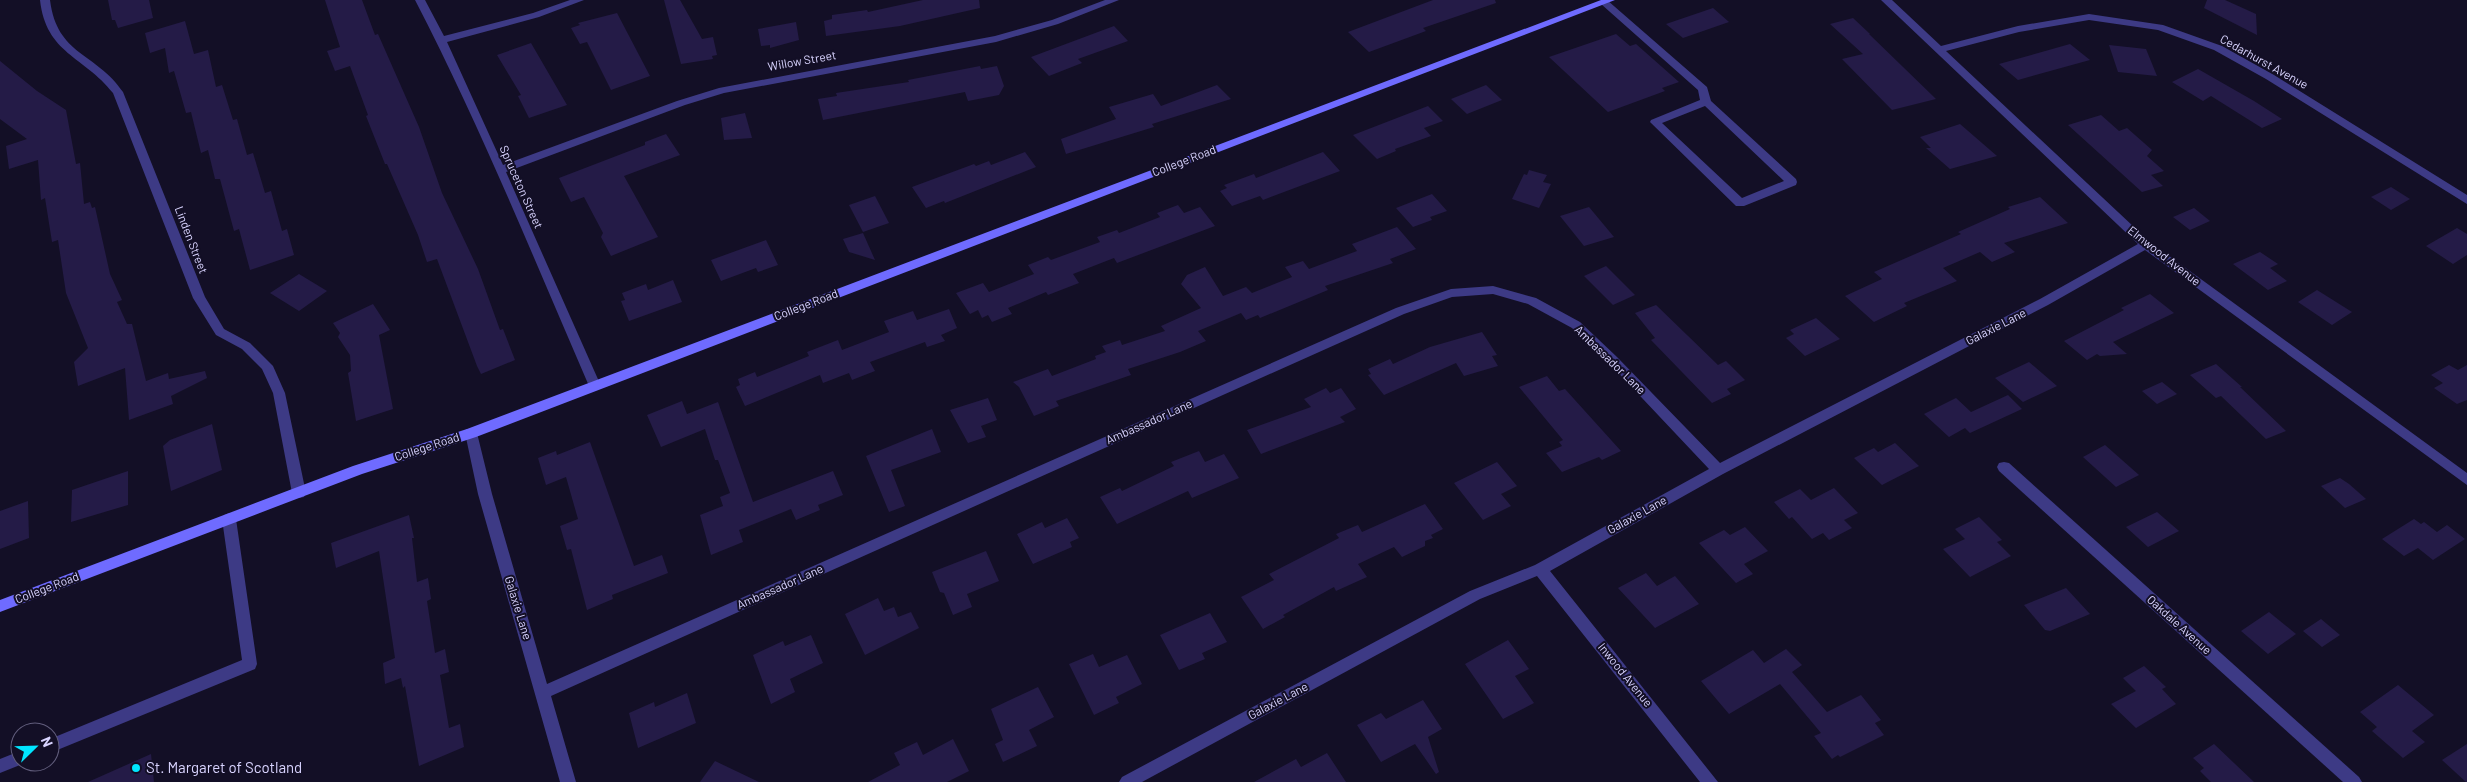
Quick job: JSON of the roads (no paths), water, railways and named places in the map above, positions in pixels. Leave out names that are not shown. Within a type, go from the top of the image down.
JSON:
[{"type":"street","name":"Linden Street","points":[[45,0],[49,24],[55,35],[64,45],[110,80],[118,92],[198,298],[220,332],[246,346],[267,366],[280,393],[299,493]]},
{"type":"street","name":"Spruceton Street","points":[[420,0],[441,40],[500,170],[594,386]]},
{"type":"street","points":[[441,40],[536,15],[579,0]]},
{"type":"street","name":"Willow Street","points":[[500,170],[681,103],[723,90],[996,39],[1055,22],[1114,0]]},
{"type":"street","name":"Elmwood Avenue","points":[[1886,0],[2146,245],[2467,480]]},
{"type":"street","name":"College Road","points":[[0,606],[358,470],[471,433],[1607,1]]},
{"type":"street","points":[[1607,1],[1704,89],[1706,102],[1792,182],[1740,204],[1655,122],[1706,102]]},
{"type":"street","name":"Cedarhurst Avenue","points":[[1939,50],[2018,29],[2089,17],[2160,27],[2218,48],[2270,76],[2467,200]]},
{"type":"street","name":"Galaxie Lane","points":[[1126,782],[1475,595],[1540,569],[1718,470],[2044,302],[2146,245]]},
{"type":"street","name":"Ambassador Lane","points":[[544,692],[1345,336],[1400,312],[1451,293],[1493,290],[1532,301],[1576,325],[1613,360],[1718,470]]},
{"type":"street","name":"Galaxie Lane","points":[[471,433],[501,550],[544,692],[568,782]]},
{"type":"street","name":"Oakdale Avenue","points":[[2004,467],[2354,782]]},
{"type":"street","points":[[60,742],[250,664],[229,519]]},
{"type":"street","name":"Inwood Avenue","points":[[1540,569],[1710,782]]},
{"type":"place","name":"St. Margaret of Scotland","points":[[136,768]]}]
